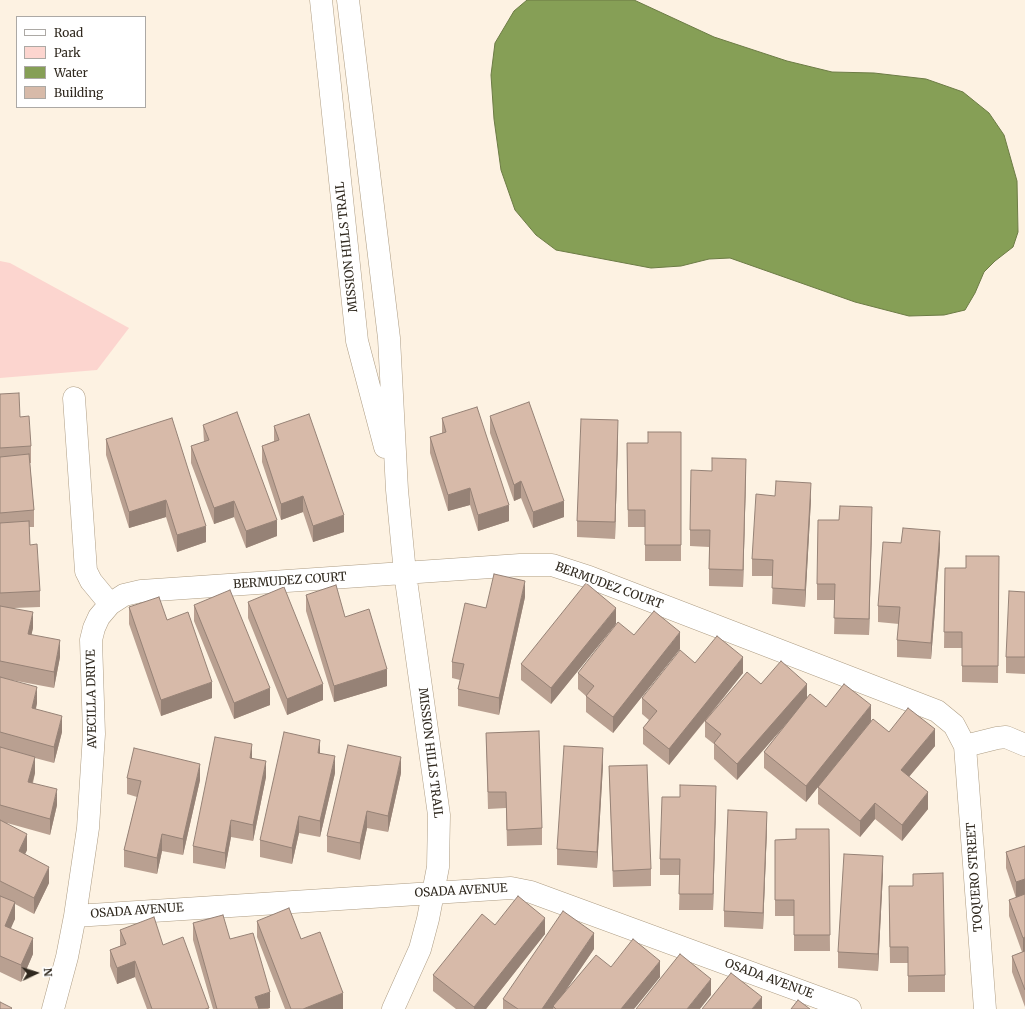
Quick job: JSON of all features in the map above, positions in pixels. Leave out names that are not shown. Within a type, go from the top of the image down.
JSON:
[{"type":"street","name":"MISSION HILLS TRAIL","points":[[321,0],[357,341],[397,490]]},
{"type":"street","name":"MISSION HILLS TRAIL","points":[[348,0],[389,338],[397,490],[405,573],[438,805],[439,850],[434,891],[420,949],[393,1009]]},
{"type":"street","points":[[74,398],[86,571],[90,581],[110,604]]},
{"type":"street","name":"BERMUDEZ COURT","points":[[110,604],[124,595],[141,591],[520,565],[552,566],[566,569],[937,711],[954,725],[965,746]]},
{"type":"street","name":"AVECILLA DRIVE","points":[[53,1009],[67,957],[86,846],[92,785],[94,710],[91,640],[96,623],[101,614],[110,604]]},
{"type":"street","points":[[965,746],[1006,737],[1025,745]]},
{"type":"street","name":"TOQUERO STREET","points":[[965,746],[984,1009]]},
{"type":"street","name":"OSADA AVENUE","points":[[75,916],[496,887],[511,888],[531,892],[850,1009]]},
{"type":"green space","points":[[0,261],[10,263],[129,328],[97,370],[0,378]]},
{"type":"water","points":[[527,0],[634,0],[714,37],[787,61],[832,72],[874,73],[926,79],[963,92],[989,113],[1004,135],[1017,181],[1018,232],[1013,247],[984,272],[975,293],[965,310],[944,315],[909,316],[855,302],[730,258],[709,259],[681,266],[651,268],[556,250],[536,235],[515,210],[501,170],[494,119],[491,75],[495,43],[514,11]]},
{"type":"building","points":[[19,393],[20,417],[29,416],[31,446],[0,448],[0,394]]},
{"type":"building","points":[[529,402],[564,501],[533,512],[521,481],[514,485],[490,416]]},
{"type":"building","points":[[477,407],[509,505],[478,515],[470,488],[448,495],[430,437],[446,432],[442,418]]},
{"type":"building","points":[[237,412],[277,520],[246,531],[234,501],[214,508],[191,446],[209,440],[203,425]]},
{"type":"building","points":[[309,414],[344,515],[313,526],[303,496],[281,504],[262,446],[279,440],[274,426]]},
{"type":"building","points":[[172,418],[206,526],[177,535],[166,500],[129,512],[106,439]]},
{"type":"building","points":[[581,419],[618,420],[615,522],[577,521]]},
{"type":"building","points":[[648,432],[681,432],[681,545],[645,545],[645,510],[628,510],[627,443],[648,443]]},
{"type":"building","points":[[29,454],[34,510],[0,513],[0,457]]},
{"type":"building","points":[[712,458],[746,459],[743,570],[709,569],[710,530],[690,530],[691,470],[712,471]]},
{"type":"building","points":[[776,481],[811,483],[805,590],[772,588],[773,560],[752,559],[756,494],[775,496]]},
{"type":"building","points":[[840,506],[872,507],[869,619],[834,618],[835,584],[817,584],[818,520],[839,520]]},
{"type":"building","points":[[29,521],[30,545],[37,544],[40,591],[0,593],[0,523]]},
{"type":"building","points":[[903,528],[940,531],[931,643],[897,640],[900,607],[878,606],[883,542],[901,543]]},
{"type":"building","points":[[966,556],[999,556],[998,666],[962,666],[962,632],[944,632],[945,568],[966,568]]},
{"type":"building","points":[[494,574],[525,581],[499,698],[458,689],[464,664],[452,662],[465,603],[486,608]]},
{"type":"building","points":[[586,583],[616,608],[551,688],[521,664]]},
{"type":"building","points":[[336,585],[345,617],[369,609],[387,669],[334,686],[306,595]]},
{"type":"building","points":[[284,587],[323,684],[287,699],[248,602]]},
{"type":"building","points":[[230,590],[270,688],[234,703],[194,605]]},
{"type":"building","points":[[1009,591],[1025,592],[1025,657],[1006,657]]},
{"type":"building","points":[[159,597],[167,620],[188,612],[212,682],[161,700],[129,607]]},
{"type":"building","points":[[0,606],[33,612],[28,634],[60,640],[54,672],[0,661]]},
{"type":"building","points":[[654,611],[680,632],[613,717],[586,696],[594,686],[578,673],[618,622],[634,635]]},
{"type":"building","points":[[717,636],[743,657],[669,749],[643,728],[657,711],[642,698],[680,650],[695,663]]},
{"type":"building","points":[[781,661],[807,684],[737,764],[714,743],[721,734],[705,721],[747,672],[761,684]]},
{"type":"building","points":[[0,677],[37,687],[32,708],[62,716],[54,747],[0,732]]},
{"type":"building","points":[[844,684],[871,705],[806,786],[764,752],[810,694],[826,707]]},
{"type":"building","points":[[908,708],[935,729],[901,770],[928,792],[902,825],[875,803],[860,821],[818,787],[873,719],[889,732]]},
{"type":"building","points":[[539,731],[542,828],[507,830],[506,792],[488,792],[486,733]]},
{"type":"building","points":[[284,732],[320,740],[318,753],[335,756],[320,821],[299,816],[292,848],[260,840]]},
{"type":"building","points":[[215,737],[252,744],[250,758],[266,761],[253,825],[231,820],[225,853],[193,846]]},
{"type":"building","points":[[348,745],[401,757],[388,816],[367,811],[360,843],[327,836]]},
{"type":"building","points":[[564,746],[603,748],[597,852],[557,849]]},
{"type":"building","points":[[0,747],[35,757],[28,782],[57,789],[50,819],[0,805]]},
{"type":"building","points":[[134,748],[200,764],[183,839],[162,834],[157,858],[124,850],[141,781],[127,778]]},
{"type":"building","points":[[647,765],[651,869],[613,871],[609,766]]},
{"type":"building","points":[[680,785],[716,786],[713,894],[679,894],[680,859],[660,859],[662,797],[680,797]]},
{"type":"building","points":[[728,810],[767,812],[763,913],[724,911]]},
{"type":"building","points":[[0,820],[27,834],[19,851],[49,867],[34,898],[0,881]]},
{"type":"building","points":[[796,829],[829,829],[830,935],[794,935],[794,900],[775,900],[775,840],[796,839]]},
{"type":"building","points":[[1025,846],[1025,879],[1016,882],[1006,852]]},
{"type":"building","points":[[844,854],[883,856],[878,954],[838,952]]},
{"type":"building","points":[[943,873],[945,975],[908,976],[908,947],[890,947],[889,886],[913,886],[913,874]]},
{"type":"building","points":[[1025,894],[1025,937],[1023,938],[1009,900]]},
{"type":"building","points":[[0,896],[15,902],[5,926],[33,938],[21,965],[0,956]]},
{"type":"building","points":[[518,896],[545,918],[474,1007],[433,975],[482,914],[495,925]]},
{"type":"building","points":[[289,908],[301,939],[320,932],[343,993],[303,1009],[291,1009],[257,921]]},
{"type":"building","points":[[563,911],[594,933],[542,1009],[518,1009],[503,999]]},
{"type":"building","points":[[223,915],[230,939],[253,933],[270,992],[255,997],[259,1009],[217,1009],[193,923]]},
{"type":"building","points":[[154,917],[163,945],[183,937],[209,1008],[152,1009],[135,961],[117,968],[110,950],[126,944],[120,930]]},
{"type":"building","points":[[633,939],[660,961],[621,1009],[556,1009],[553,1006],[596,955],[611,967]]},
{"type":"building","points":[[1025,951],[1025,990],[1012,956]]},
{"type":"building","points":[[680,954],[711,979],[687,1009],[636,1009]]},
{"type":"building","points":[[731,973],[762,997],[752,1009],[702,1009]]},
{"type":"building","points":[[798,1000],[810,1009],[791,1009]]},
{"type":"building","points":[[0,1002],[12,1008],[0,1009]]}]
